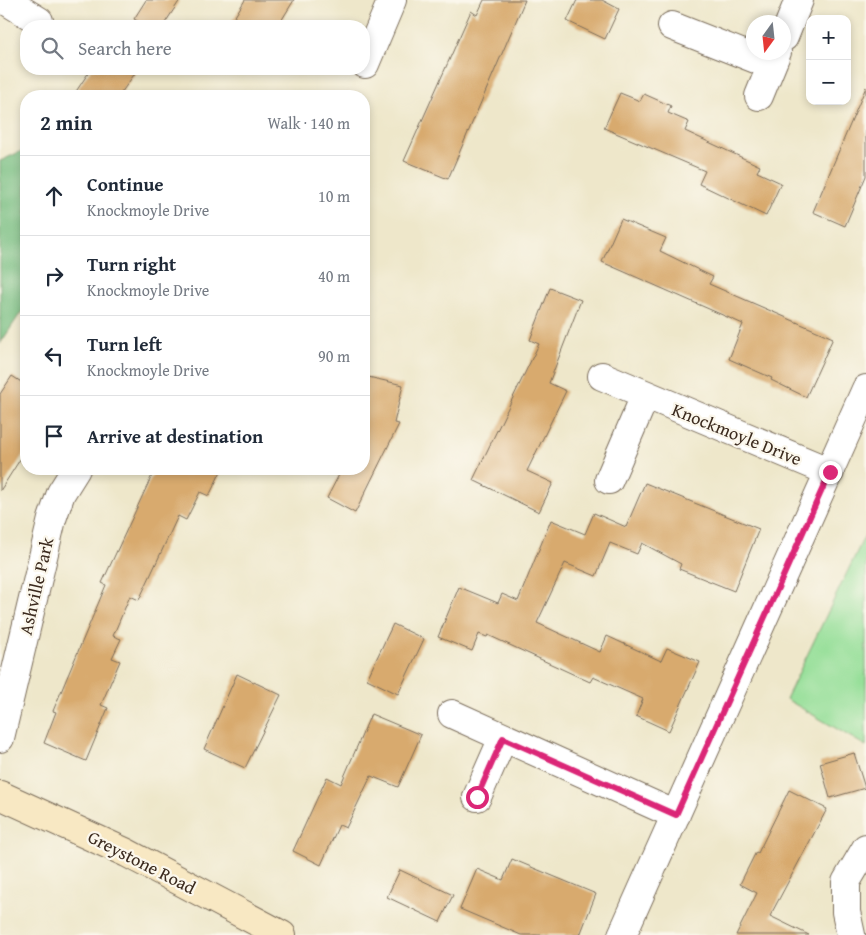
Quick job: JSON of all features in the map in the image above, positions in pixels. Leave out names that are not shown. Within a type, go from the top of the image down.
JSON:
[{"type":"main road","name":"Greystone Road","points":[[0,795],[127,853],[273,933]]},
{"type":"street","points":[[5,0],[36,20]]},
{"type":"street","points":[[370,52],[392,0]]},
{"type":"street","points":[[791,20],[799,0]]},
{"type":"street","points":[[672,26],[746,50]]},
{"type":"street","points":[[758,96],[774,60]]},
{"type":"street","name":"Knockmoyle Drive","points":[[602,376],[645,396],[830,472]]},
{"type":"street","points":[[622,935],[866,389]]},
{"type":"street","points":[[609,480],[645,396]]},
{"type":"street","name":"Ashville Park","points":[[0,738],[52,519],[61,493],[72,475]]},
{"type":"street","points":[[452,714],[676,815]]},
{"type":"street","points":[[477,797],[503,738]]},
{"type":"street","points":[[851,935],[846,912],[846,882],[866,848]]},
{"type":"green space","points":[[20,152],[20,314],[0,344],[0,161]]},
{"type":"green space","points":[[866,533],[866,746],[786,699]]},
{"type":"building","points":[[146,0],[180,0],[167,20],[134,19]]},
{"type":"building","points":[[245,0],[294,0],[282,20],[233,20]]},
{"type":"building","points":[[484,0],[525,0],[448,179],[404,161],[471,11],[477,15]]},
{"type":"building","points":[[577,0],[602,0],[619,9],[605,39],[567,21]]},
{"type":"building","points":[[87,75],[134,75],[123,90],[77,90]]},
{"type":"building","points":[[866,87],[866,176],[845,226],[813,212]]},
{"type":"building","points":[[620,93],[640,101],[644,94],[671,106],[668,113],[689,122],[685,131],[760,166],[757,172],[781,183],[766,216],[699,184],[705,171],[604,128]]},
{"type":"building","points":[[621,219],[666,238],[660,251],[713,277],[709,284],[833,338],[806,397],[771,380],[772,378],[729,359],[743,324],[602,262]]},
{"type":"building","points":[[550,288],[581,300],[549,383],[566,391],[527,471],[553,483],[539,512],[473,480],[539,344],[530,340]]},
{"type":"building","points":[[12,376],[20,381],[20,459],[0,491],[0,394]]},
{"type":"building","points":[[370,377],[403,385],[394,423],[399,424],[355,513],[327,498],[339,475],[370,475]]},
{"type":"building","points":[[152,475],[219,475],[209,496],[200,492],[186,520],[178,516],[139,600],[130,596],[113,636],[121,639],[112,658],[120,661],[101,705],[108,708],[86,761],[44,743],[56,712],[53,711],[106,585],[102,583]]},
{"type":"building","points":[[645,483],[759,529],[734,591],[679,569],[681,564],[642,543],[637,554],[610,543],[596,576],[565,563],[537,623],[600,652],[607,636],[661,661],[667,648],[700,662],[669,731],[636,716],[643,699],[593,677],[590,682],[488,635],[487,637],[479,634],[472,651],[438,637],[459,587],[498,603],[502,594],[518,601],[551,520],[585,534],[594,513],[626,527]]},
{"type":"building","points":[[393,624],[424,639],[398,694],[367,679]]},
{"type":"building","points":[[237,674],[281,695],[245,768],[204,749]]},
{"type":"building","points":[[371,714],[421,735],[398,787],[371,776],[346,828],[339,825],[321,865],[293,851],[327,777],[341,784]]},
{"type":"building","points":[[854,753],[865,788],[830,798],[820,763]]},
{"type":"building","points":[[789,790],[827,809],[770,916],[809,935],[736,935],[757,893],[740,884],[756,852],[758,853]]},
{"type":"building","points":[[512,859],[596,894],[580,935],[521,935],[460,909],[477,869],[503,880]]},
{"type":"building","points":[[400,870],[453,895],[440,922],[387,897]]},
{"type":"route","points":[[477,797],[503,738],[676,815],[830,472]]}]
